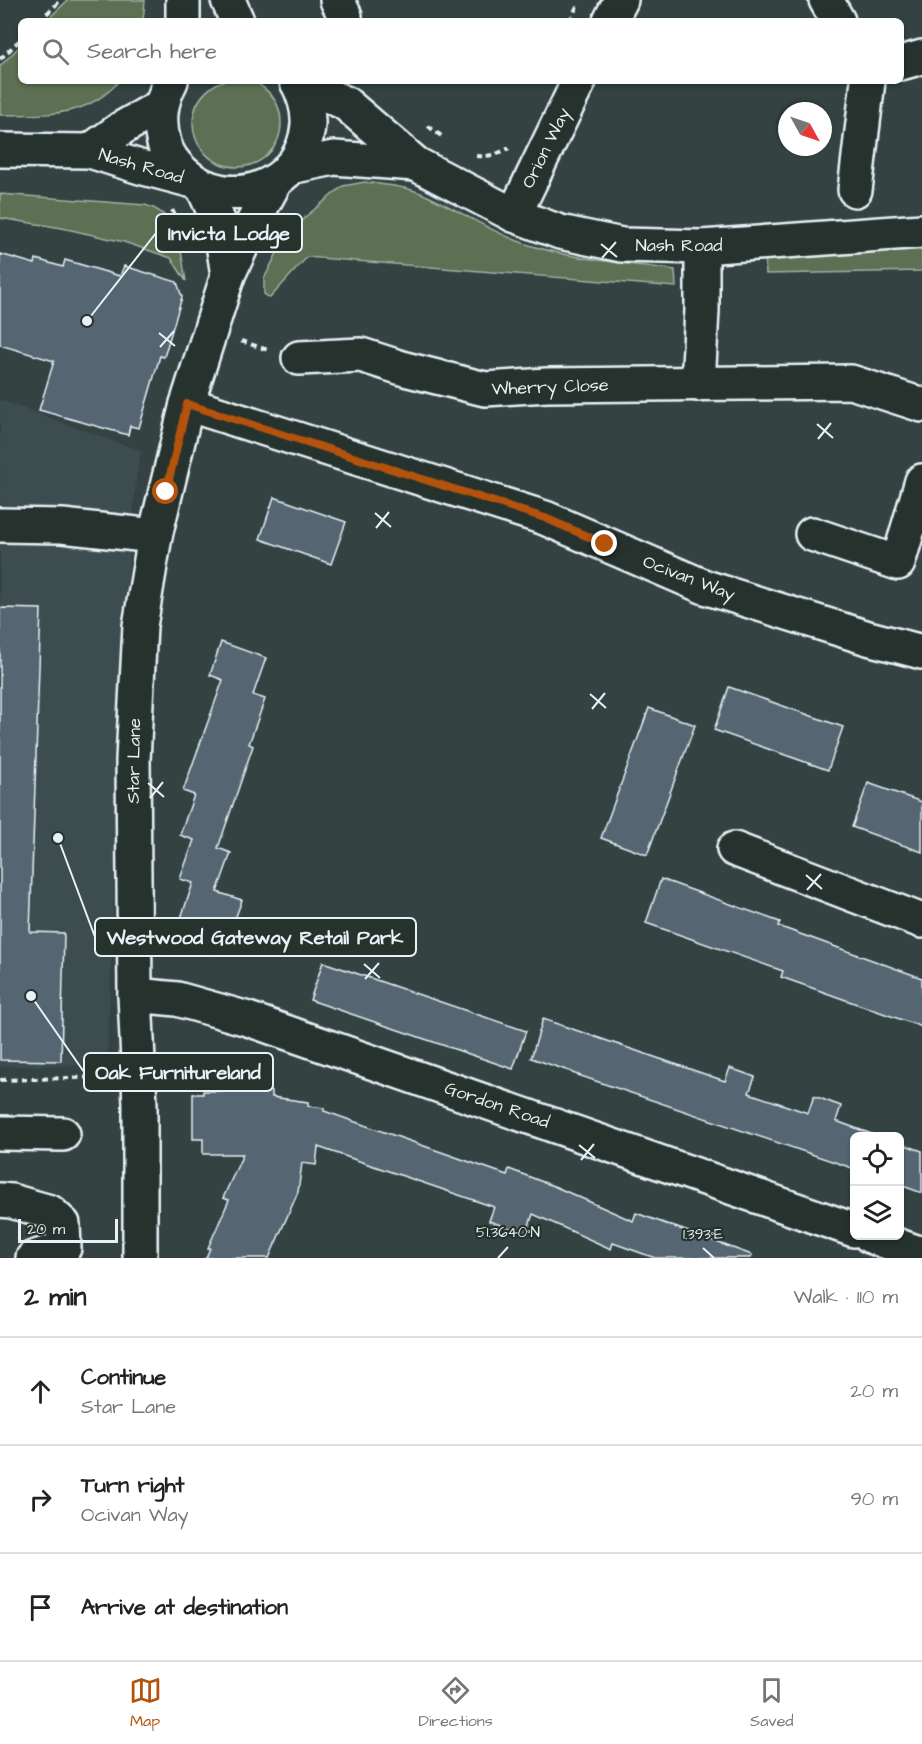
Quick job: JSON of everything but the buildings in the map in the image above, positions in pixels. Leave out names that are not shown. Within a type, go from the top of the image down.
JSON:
[{"type":"street","points":[[183,0],[183,18]]},
{"type":"street","points":[[228,0],[236,18]]},
{"type":"street","points":[[611,18],[621,0]]},
{"type":"street","points":[[826,0],[836,18]]},
{"type":"street","points":[[904,62],[922,57]]},
{"type":"street","name":"Star Lane","points":[[140,1258],[140,1105],[135,995],[133,760],[140,626],[155,536],[187,404],[228,275],[250,228],[302,148],[308,126],[306,103],[298,84]]},
{"type":"street","name":"Nash Road","points":[[304,84],[345,103],[416,165],[514,215],[560,232],[622,245],[702,247],[922,231]]},
{"type":"street","name":"Orion Way","points":[[514,215],[578,84]]},
{"type":"street","points":[[855,190],[868,84]]},
{"type":"street","points":[[166,93],[160,127],[166,148],[177,167],[198,184]]},
{"type":"street","name":"Nash Road","points":[[90,151],[166,93]]},
{"type":"street","name":"Nash Road","points":[[0,150],[90,151],[228,194],[253,191],[283,174],[334,158],[416,165]]},
{"type":"street","name":"Star Lane","points":[[198,184],[220,225],[228,275]]},
{"type":"street","points":[[698,384],[702,310],[702,247]]},
{"type":"street","name":"Wherry Close","points":[[299,358],[362,355],[405,369],[485,389],[547,385],[851,382],[922,405]]},
{"type":"street","name":"Ocivan Way","points":[[187,404],[545,518],[705,587],[868,638],[922,652]]},
{"type":"street","points":[[812,534],[898,563],[922,481]]},
{"type":"street","points":[[0,525],[62,526],[155,536]]},
{"type":"street","points":[[734,849],[922,921]]},
{"type":"street","name":"Gordon Road","points":[[135,995],[177,999],[248,1019],[850,1228]]},
{"type":"street","points":[[0,1132],[63,1134]]},
{"type":"street","points":[[0,1200],[50,1212],[63,1224],[64,1248],[33,1258]]},
{"type":"street","points":[[882,1240],[922,1254]]},
{"type":"path","points":[[42,18],[61,0]]},
{"type":"path","points":[[571,18],[580,0]]},
{"type":"path","points":[[0,59],[18,42]]},
{"type":"path","points":[[422,122],[450,142]]},
{"type":"path","points":[[467,152],[475,156],[487,157],[500,153],[513,145]]},
{"type":"path","points":[[170,206],[180,225]]},
{"type":"path","points":[[0,1080],[109,1077]]},
{"type":"shaded area","points":[[0,400],[141,451],[136,480],[125,612],[107,1065],[0,1066]]},
{"type":"green space","points":[[68,0],[145,0],[143,18],[49,18]]},
{"type":"green space","points":[[18,48],[18,84],[116,84],[93,102],[79,108],[49,114],[0,115],[0,66]]},
{"type":"green space","points":[[216,84],[258,84],[274,98],[281,114],[281,132],[274,148],[262,160],[246,167],[228,167],[212,160],[200,148],[193,132],[193,114],[196,106],[200,98]]},
{"type":"green space","points":[[365,182],[416,191],[526,244],[562,254],[675,270],[676,287],[307,257],[270,298],[264,294],[264,279],[277,253],[304,218],[343,186]]},
{"type":"green space","points":[[0,194],[145,205],[157,210],[166,217],[177,235],[186,281],[171,258],[124,242],[62,228],[0,218]]},
{"type":"green space","points":[[922,246],[922,271],[766,274],[765,257]]},
{"type":"place","name":"Invicta Lodge","points":[[87,321]]},
{"type":"place","name":"Westwood Gateway Retail Park","points":[[58,838]]},
{"type":"place","name":"Oak Furnitureland","points":[[31,996]]},
{"type":"route","points":[[166,492],[187,404],[545,518],[605,544]]}]
